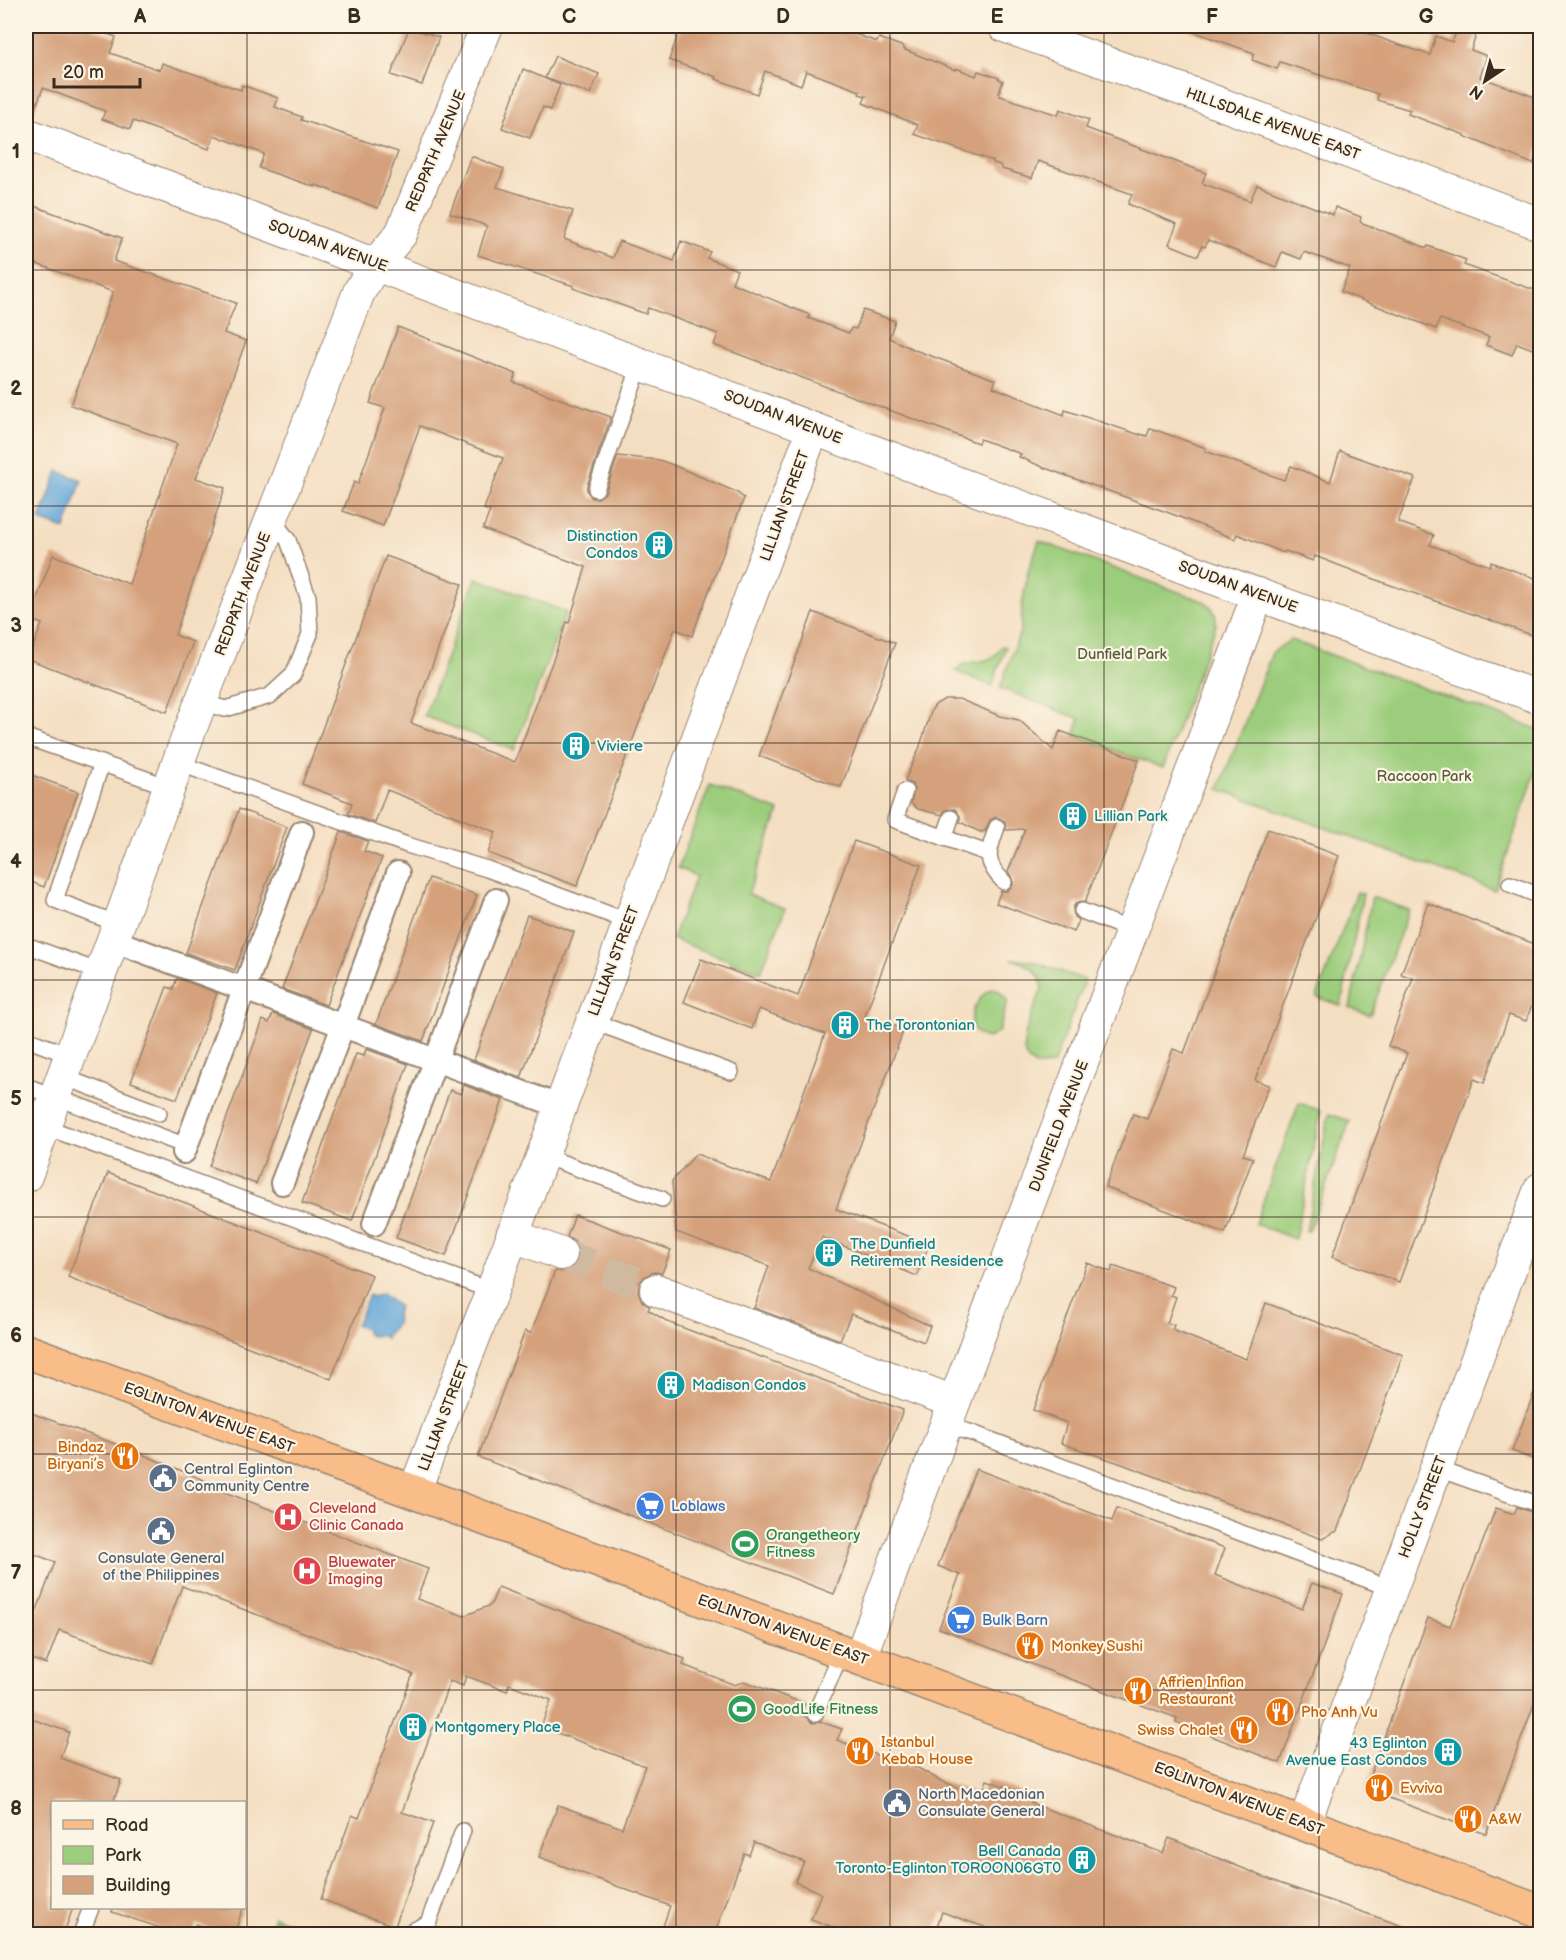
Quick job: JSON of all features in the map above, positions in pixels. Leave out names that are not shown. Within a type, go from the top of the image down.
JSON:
[{"type":"main road","name":"EGLINTON AVENUE EAST","points":[[26,1351],[414,1492],[1304,1824],[1540,1908]]},
{"type":"street","name":"REDPATH AVENUE","points":[[26,1176],[43,1126],[52,1078],[100,972],[173,775],[359,292],[375,265],[401,234],[487,26]]},
{"type":"street","name":"HILLSDALE AVENUE EAST","points":[[1004,26],[1208,99],[1540,224]]},
{"type":"street","name":"SOUDAN AVENUE","points":[[26,134],[1540,698]]},
{"type":"street","name":"LILLIAN STREET","points":[[414,1492],[492,1291],[813,429]]},
{"type":"street","name":"DUNFIELD AVENUE","points":[[851,1655],[949,1414],[1133,931],[1258,594]]},
{"type":"street","points":[[182,1148],[245,990],[302,832]]},
{"type":"street","points":[[282,1183],[343,1026],[398,873]]},
{"type":"street","points":[[374,1224],[496,900]]},
{"type":"street","points":[[115,932],[245,990],[559,1106]]},
{"type":"street","name":"HOLLY STREET","points":[[1304,1824],[1438,1469],[1540,1189]]},
{"type":"street","points":[[512,1235],[561,1254]]},
{"type":"street","points":[[656,1290],[949,1414]]},
{"type":"lane","points":[[596,489],[641,363]]},
{"type":"lane","points":[[201,702],[225,709],[270,696],[293,675],[310,634],[308,597],[288,540],[272,519]]},
{"type":"lane","points":[[26,736],[102,763],[173,775],[487,869],[630,922]]},
{"type":"lane","points":[[102,763],[55,900],[115,932]]},
{"type":"lane","points":[[905,791],[895,820],[987,853]]},
{"type":"lane","points":[[944,837],[951,818]]},
{"type":"lane","points":[[998,827],[987,853],[992,870],[1004,882]]},
{"type":"lane","points":[[1510,884],[1540,896]]},
{"type":"lane","points":[[1082,911],[1133,931]]},
{"type":"lane","points":[[26,945],[100,972]]},
{"type":"lane","points":[[591,1021],[732,1072]]},
{"type":"lane","points":[[26,1039],[52,1078],[182,1148]]},
{"type":"lane","points":[[52,1078],[159,1113]]},
{"type":"lane","points":[[43,1126],[492,1291]]},
{"type":"lane","points":[[541,1155],[662,1199]]},
{"type":"lane","points":[[949,1414],[972,1433],[1392,1589]]},
{"type":"lane","points":[[1438,1469],[1540,1505]]},
{"type":"lane","points":[[815,1714],[851,1655]]},
{"type":"lane","points":[[407,1935],[428,1923],[463,1831]]},
{"type":"lane","points":[[81,1935],[91,1909]]},
{"type":"green space","name":"Dunfield Park","points":[[1039,541],[1203,601],[1214,611],[1216,625],[1163,768],[1074,735],[1080,719],[1000,688],[1021,629],[1022,605],[1028,572]]},
{"type":"green space","points":[[476,578],[566,612],[514,750],[424,716]]},
{"type":"green space","name":"Raccoon Park","points":[[1290,640],[1540,730],[1540,759],[1495,890],[1219,789],[1272,653]]},
{"type":"green space","points":[[1002,646],[1006,647],[992,686],[955,671],[961,666],[992,658]]},
{"type":"green space","points":[[710,785],[779,811],[748,894],[785,909],[761,972],[672,939],[696,876],[678,868]]},
{"type":"green space","points":[[1357,892],[1363,894],[1341,1006],[1317,997]]},
{"type":"green space","points":[[1372,897],[1409,910],[1370,1015],[1350,1008]]},
{"type":"green space","points":[[1012,959],[1031,961],[1085,980],[1053,1065],[1038,1066],[1029,1061],[1025,1053],[1026,1031],[1042,989],[1039,977],[1033,969]]},
{"type":"green space","points":[[991,989],[998,990],[1008,1000],[999,1031],[989,1038],[974,1030],[972,1016],[979,1000]]},
{"type":"green space","points":[[1299,1103],[1321,1111],[1295,1239],[1255,1224]]},
{"type":"green space","points":[[1329,1114],[1350,1121],[1309,1231],[1306,1231]]},
{"type":"green space","points":[[274,1916],[317,1934],[267,1934]]},
{"type":"water","points":[[58,471],[82,480],[65,529],[40,520]]},
{"type":"water","points":[[382,1294],[399,1307],[396,1313],[397,1324],[386,1338],[380,1335],[371,1336],[366,1333],[366,1328],[356,1325],[369,1295],[373,1297]]},
{"type":"building","points":[[26,26],[85,26],[116,37],[110,53],[160,70],[162,63],[241,90],[242,85],[278,98],[275,107],[302,117],[301,120],[398,152],[378,208],[316,185],[315,187],[259,168],[264,154],[214,135],[209,149],[133,121],[130,129],[102,119],[105,111],[43,88],[32,117],[26,116]]},
{"type":"building","points":[[681,26],[833,26],[877,42],[879,38],[904,47],[903,49],[955,70],[956,68],[976,76],[978,71],[999,78],[1003,81],[1000,96],[1058,115],[1060,109],[1089,120],[1086,128],[1206,173],[1202,183],[1250,201],[1257,185],[1333,215],[1335,207],[1361,217],[1360,222],[1427,248],[1428,246],[1466,260],[1464,265],[1540,292],[1540,352],[1517,343],[1512,355],[1486,345],[1489,337],[1440,319],[1436,329],[1341,292],[1350,268],[1304,252],[1301,259],[1282,252],[1276,267],[1208,240],[1205,247],[1202,246],[1198,256],[1169,244],[1177,224],[1128,204],[1132,194],[1038,161],[1032,178],[1002,169],[993,161],[914,134],[918,125],[863,103],[866,96],[859,94],[860,91],[806,71],[801,85],[765,71],[757,94],[716,79],[717,77],[669,60]]},
{"type":"building","points":[[1186,26],[1350,26],[1430,55],[1436,36],[1452,42],[1459,26],[1479,26],[1471,50],[1487,56],[1480,77],[1540,99],[1540,145],[1533,164],[1408,114],[1410,110],[1377,100],[1378,94],[1280,62],[1277,69],[1252,60],[1254,53],[1186,29]]},
{"type":"building","points":[[409,28],[439,37],[422,85],[391,75]]},
{"type":"building","points":[[555,56],[599,74],[590,94],[545,78]]},
{"type":"building","points":[[523,69],[560,85],[550,110],[543,107],[530,138],[502,128]]},
{"type":"building","points":[[471,156],[504,169],[497,187],[573,211],[564,239],[613,258],[619,241],[674,261],[681,241],[710,252],[707,258],[737,270],[732,283],[810,315],[808,318],[849,333],[851,328],[856,329],[863,310],[895,321],[889,338],[996,380],[993,387],[1064,415],[1065,410],[1140,435],[1147,436],[1150,428],[1284,480],[1291,466],[1330,482],[1340,451],[1415,478],[1398,522],[1434,535],[1430,545],[1490,566],[1491,562],[1540,580],[1540,638],[1315,556],[1313,561],[1285,551],[1284,553],[1237,534],[1235,539],[1045,468],[1019,457],[1021,454],[980,439],[978,443],[714,345],[718,334],[648,308],[646,314],[573,288],[574,286],[478,255],[487,226],[450,213]]},
{"type":"building","points":[[26,203],[122,238],[114,261],[236,303],[224,333],[246,341],[196,478],[225,488],[175,635],[193,642],[167,712],[28,659],[42,624],[29,619],[53,555],[129,584],[177,444],[71,405],[113,292],[26,260]]},
{"type":"building","points":[[398,327],[516,374],[513,382],[611,417],[587,486],[587,491],[592,498],[598,498],[605,493],[618,456],[659,460],[736,492],[744,498],[692,636],[675,629],[577,886],[488,853],[496,832],[387,790],[375,823],[348,814],[352,803],[302,784],[386,556],[462,584],[411,723],[515,762],[567,622],[569,623],[586,567],[483,529],[490,511],[484,509],[503,458],[420,426],[383,526],[343,511],[354,482],[358,484],[385,408],[370,403]]},
{"type":"building","points":[[813,612],[895,643],[841,787],[759,756]]},
{"type":"building","name":"Lillian Park","points":[[945,699],[959,699],[1000,716],[1019,720],[1053,750],[1060,731],[1139,760],[1085,902],[1076,903],[1073,908],[1074,917],[1079,920],[1074,932],[996,903],[1001,891],[1007,891],[1013,885],[1013,879],[1008,872],[1025,829],[1006,830],[1005,821],[996,817],[990,820],[985,831],[980,832],[960,822],[960,816],[955,809],[945,810],[942,815],[918,809],[911,803],[914,789],[912,784],[905,780],[919,749],[932,709]]},
{"type":"building","points":[[26,773],[78,792],[44,887],[26,880]]},
{"type":"building","points":[[239,809],[287,827],[235,970],[186,953]]},
{"type":"building","points":[[1268,829],[1339,856],[1255,1080],[1269,1085],[1243,1155],[1253,1158],[1225,1233],[1105,1187],[1133,1114],[1147,1119],[1173,1049],[1184,1053]]},
{"type":"building","points":[[341,832],[368,841],[364,851],[382,858],[326,1005],[282,989]]},
{"type":"building","points":[[854,841],[921,865],[865,1016],[904,1029],[836,1209],[929,1244],[917,1276],[822,1237],[808,1268],[930,1326],[924,1342],[851,1314],[840,1340],[754,1308],[769,1266],[676,1232],[672,1181],[696,1154],[771,1182],[825,1034],[759,1009],[752,1029],[684,1002],[701,959],[798,996]]},
{"type":"building","points":[[429,878],[477,895],[423,1041],[376,1024]]},
{"type":"building","points":[[1428,903],[1540,946],[1540,983],[1526,1021],[1509,1015],[1484,1083],[1474,1079],[1399,1282],[1332,1257],[1407,1053],[1388,1046],[1413,978],[1401,974]]},
{"type":"building","points":[[527,915],[574,932],[521,1078],[474,1060]]},
{"type":"building","points":[[177,978],[217,993],[177,1099],[131,1082],[167,987],[173,989]]},
{"type":"building","points":[[273,1014],[313,1029],[256,1184],[209,1166],[263,1020],[269,1023]]},
{"type":"building","points":[[366,1049],[408,1064],[352,1221],[302,1203],[356,1054],[364,1056]]},
{"type":"building","points":[[464,1085],[503,1100],[446,1256],[396,1238],[450,1090],[461,1094]]},
{"type":"building","points":[[108,1173],[372,1275],[331,1379],[68,1277]]},
{"type":"building","name":"Madison Condos","points":[[575,1215],[671,1250],[662,1273],[654,1272],[645,1276],[639,1283],[638,1292],[642,1301],[650,1307],[648,1310],[670,1323],[903,1410],[834,1594],[478,1457],[525,1331],[531,1333],[555,1271],[564,1272],[573,1268],[578,1261],[579,1251],[575,1242],[567,1237]]},
{"type":"building","points":[[1087,1263],[1111,1272],[1113,1266],[1174,1287],[1171,1295],[1176,1297],[1167,1323],[1174,1325],[1172,1330],[1246,1359],[1266,1303],[1403,1355],[1337,1531],[1322,1539],[1061,1443],[1067,1423],[1033,1410]]},
{"type":"building","points":[[1538,1382],[1540,1382],[1540,1462],[1512,1451]]},
{"type":"building","points":[[26,1411],[137,1452],[220,1487],[219,1490],[428,1569],[417,1599],[464,1616],[491,1605],[498,1587],[685,1659],[683,1665],[735,1685],[744,1681],[805,1704],[801,1715],[812,1723],[821,1722],[842,1729],[837,1740],[903,1765],[918,1768],[941,1781],[981,1796],[987,1780],[1033,1796],[1031,1803],[1163,1853],[1169,1838],[1279,1883],[1417,1931],[1416,1935],[1007,1935],[942,1912],[934,1935],[853,1935],[811,1919],[821,1893],[795,1882],[804,1862],[754,1842],[749,1855],[744,1853],[714,1935],[660,1935],[670,1906],[539,1857],[558,1805],[622,1828],[645,1766],[541,1727],[551,1700],[509,1684],[507,1691],[466,1676],[463,1686],[450,1681],[402,1812],[433,1823],[395,1926],[363,1915],[321,1899],[352,1815],[359,1818],[413,1674],[182,1586],[153,1664],[59,1630],[46,1664],[26,1657],[26,1639],[55,1562],[26,1551]]},
{"type":"building","points":[[976,1469],[1112,1521],[1117,1508],[1225,1548],[1215,1575],[1302,1609],[1312,1583],[1343,1594],[1280,1763],[1176,1722],[1177,1718],[939,1628],[960,1575],[938,1566]]},
{"type":"building","name":"43 Eglinton Avenue East Condos","points":[[1517,1507],[1540,1515],[1540,1688],[1486,1834],[1365,1789],[1428,1618],[1450,1626],[1496,1508],[1514,1514]]},
{"type":"building","points":[[26,1717],[69,1732],[60,1758],[121,1780],[114,1801],[51,1801],[51,1909],[73,1909],[63,1935],[34,1935],[26,1931]]},
{"type":"building","points":[[113,1909],[243,1909],[234,1935],[227,1935],[196,1924],[193,1935],[182,1935],[112,1912]]},
{"type":"tunnel","points":[[561,1254],[656,1290]]},
{"type":"place","name":"Distinction Condos","points":[[659,545]]},
{"type":"place","name":"Viviere","points":[[576,746]]},
{"type":"place","name":"Lillian Park","points":[[1073,816]]},
{"type":"place","name":"The Torontonian","points":[[845,1025]]},
{"type":"place","name":"The Dunfield Retirement Residence","points":[[829,1253]]},
{"type":"place","name":"Madison Condos","points":[[671,1385]]},
{"type":"place","name":"Bindaz Biryani’s","points":[[125,1456]]},
{"type":"place","name":"Central Eglinton Community Centre","points":[[163,1478]]},
{"type":"place","name":"Loblaws","points":[[650,1506]]},
{"type":"place","name":"Cleveland Clinic Canada","points":[[288,1517]]},
{"type":"place","name":"Consulate General of the Philippines","points":[[161,1531]]},
{"type":"place","name":"Orangetheory Fitness","points":[[745,1544]]},
{"type":"place","name":"Bluewater Imaging","points":[[307,1571]]},
{"type":"place","name":"Bulk Barn","points":[[961,1620]]},
{"type":"place","name":"Monkey Sushi","points":[[1030,1646]]},
{"type":"place","name":"Affrien Infian Restaurant","points":[[1138,1691]]},
{"type":"place","name":"GoodLife Fitness","points":[[742,1709]]},
{"type":"place","name":"Pho Anh Vu","points":[[1280,1712]]},
{"type":"place","name":"Montgomery Place","points":[[413,1727]]},
{"type":"place","name":"Swiss Chalet","points":[[1244,1730]]},
{"type":"place","name":"Istanbul Kebab House","points":[[860,1751]]},
{"type":"place","name":"43 Eglinton Avenue East Condos","points":[[1448,1752]]},
{"type":"place","name":"Evviva","points":[[1379,1788]]},
{"type":"place","name":"North Macedonian Consulate General","points":[[897,1803]]},
{"type":"place","name":"A&W","points":[[1468,1819]]},
{"type":"place","name":"Bell Canada Toronto-Eglinton TOROON06GT0","points":[[1082,1860]]}]
